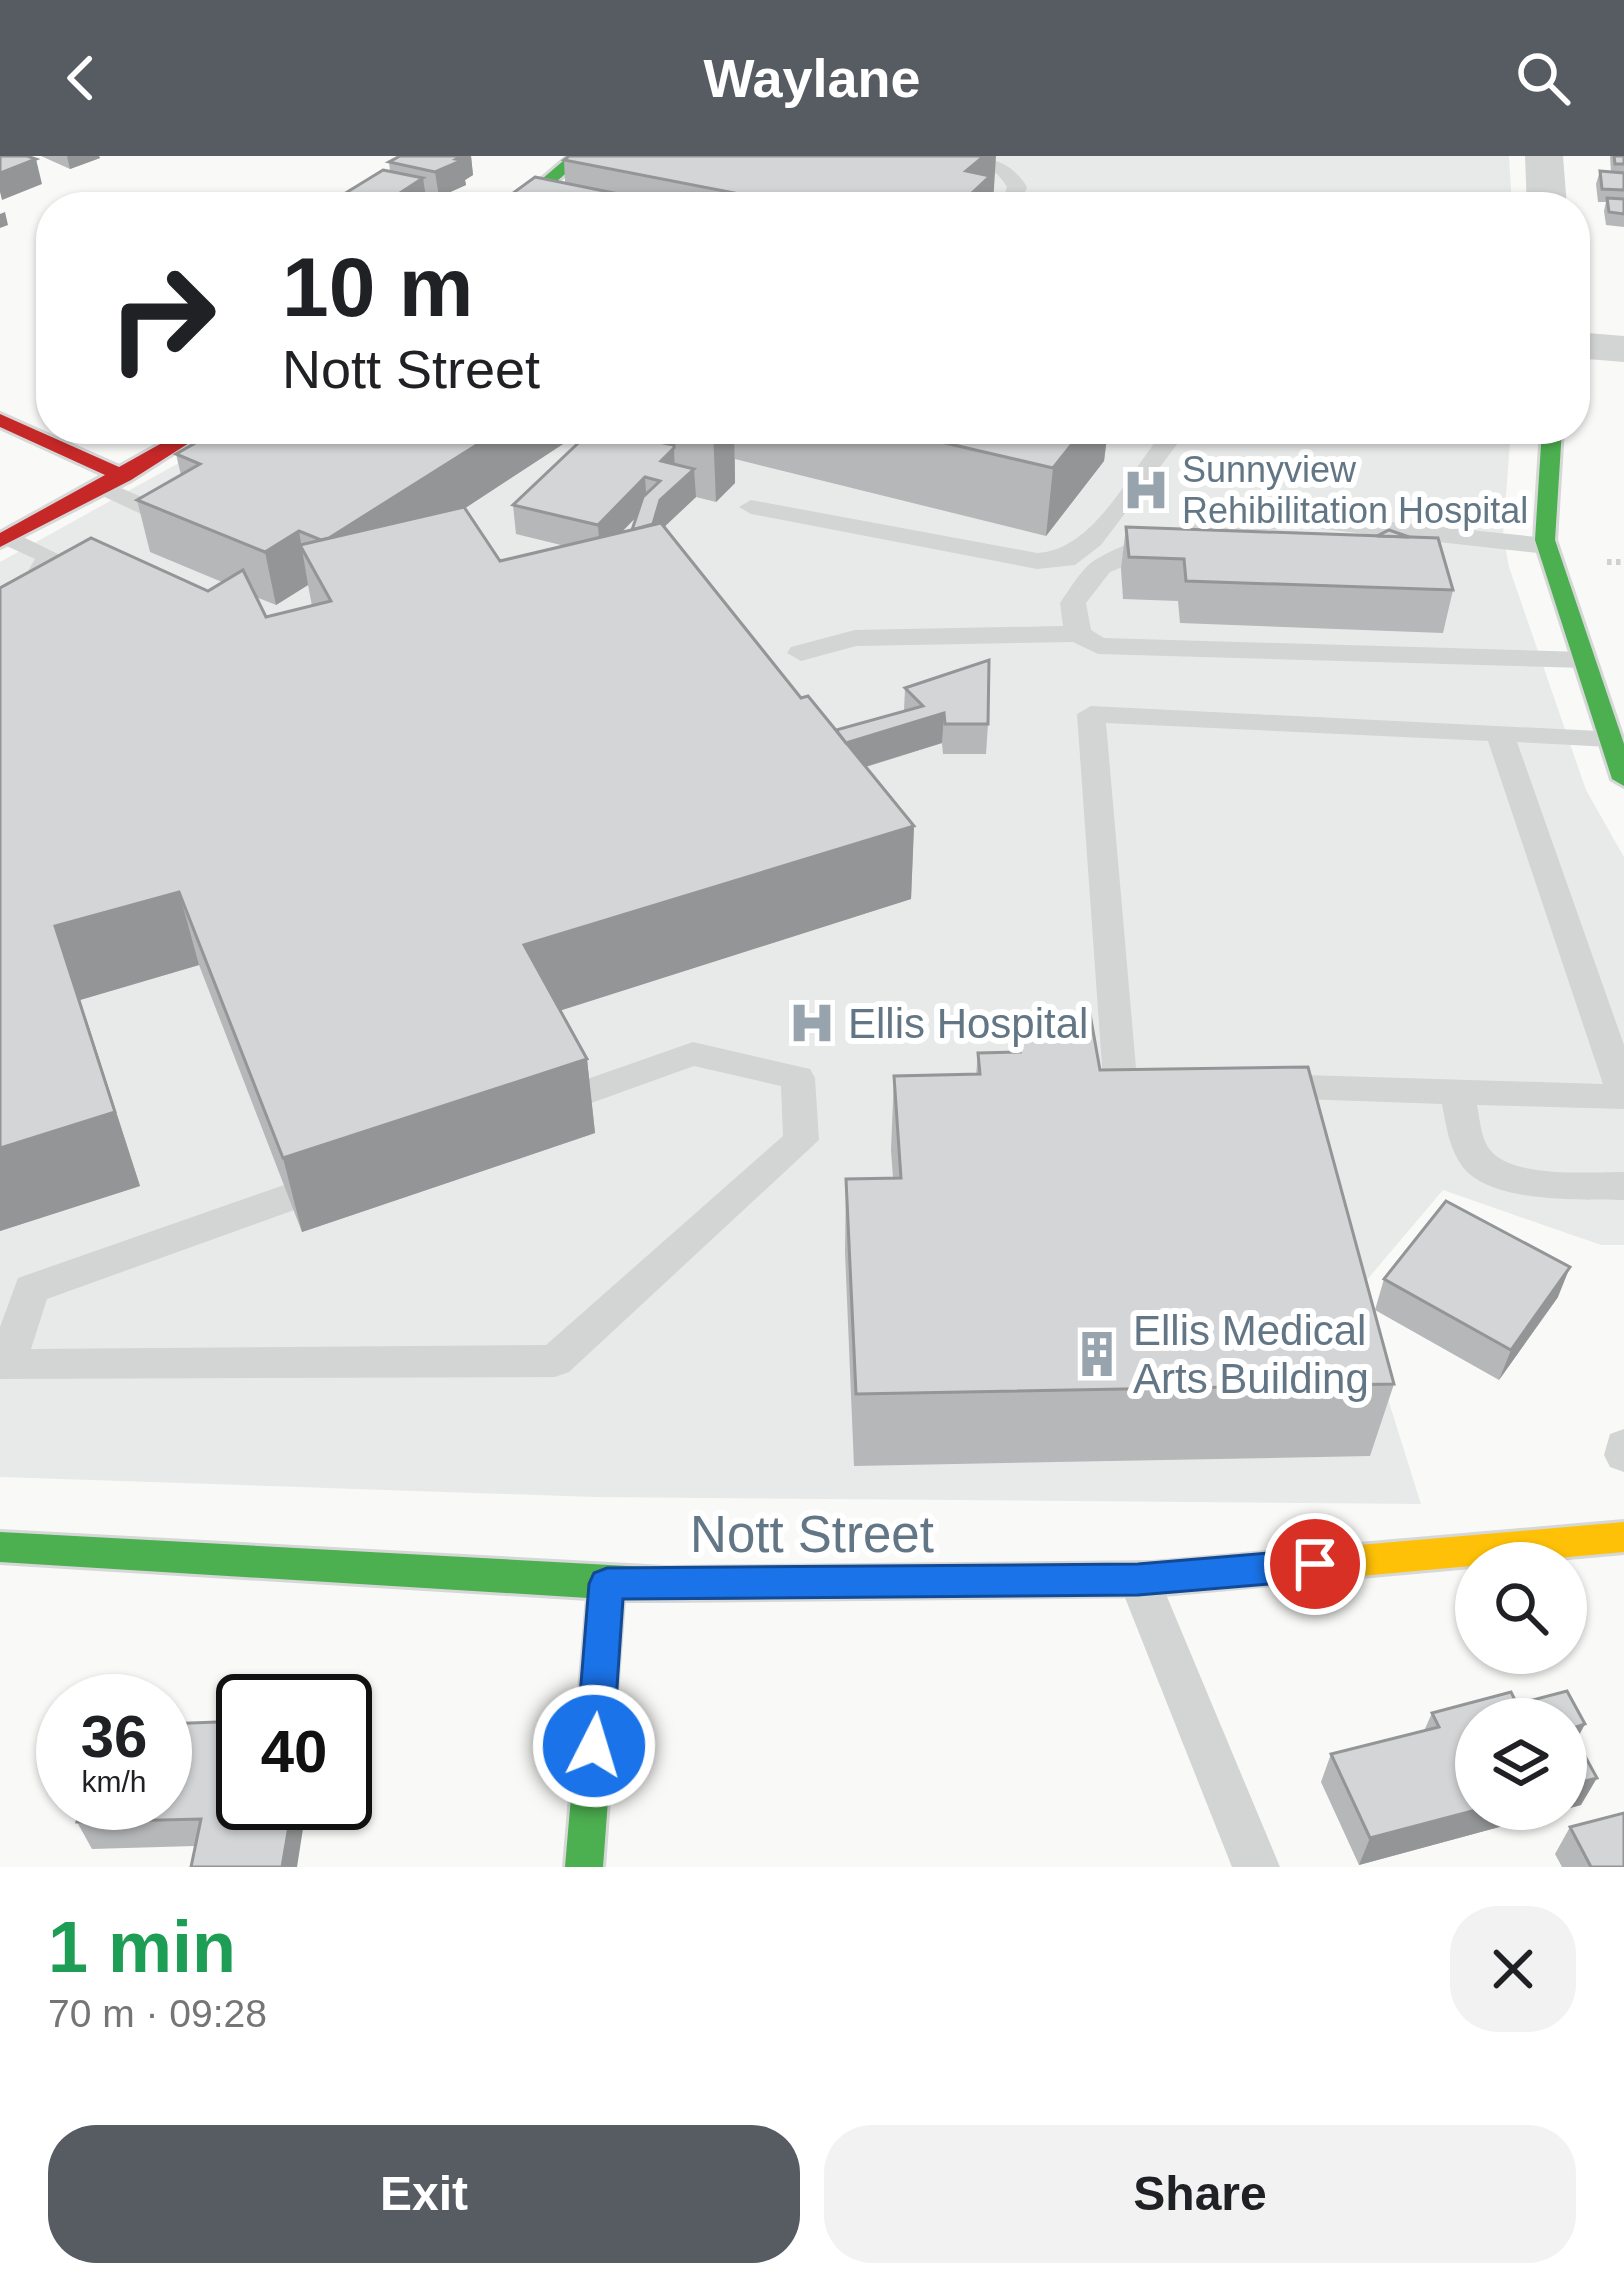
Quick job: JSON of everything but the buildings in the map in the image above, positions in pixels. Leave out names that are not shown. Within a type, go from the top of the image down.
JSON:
[{"type":"street","points":[[535,192],[578,156]]},
{"type":"street","points":[[1544,156],[1546,192]]},
{"type":"street","points":[[1590,346],[1624,349]]},
{"type":"street","points":[[0,420],[36,440]]},
{"type":"street","points":[[44,444],[114,482]]},
{"type":"street","points":[[4,539],[176,444]]},
{"type":"street","points":[[1551,444],[1547,546],[1624,779]]},
{"type":"street","name":"Nott Street","points":[[0,1547],[607,1584],[1138,1580],[1624,1537]]},
{"type":"street","points":[[584,1867],[607,1584]]},
{"type":"lane","points":[[928,168],[979,156],[1011,174],[1015,192]]},
{"type":"lane","points":[[751,507],[1037,561],[1066,560],[1092,541],[1165,444]]},
{"type":"lane","points":[[114,482],[191,527]]},
{"type":"lane","points":[[1078,634],[1073,603],[1101,567],[1156,545],[1228,526],[1304,520],[1547,546]]},
{"type":"lane","points":[[0,600],[35,581],[49,556],[4,539]]},
{"type":"lane","points":[[801,652],[855,638],[1078,634],[1098,646],[1584,659]]},
{"type":"lane","points":[[1185,1082],[1120,1080],[1091,714],[1610,738]]},
{"type":"lane","points":[[1249,1085],[1624,1096],[1500,734]]},
{"type":"lane","points":[[693,1054],[798,1078],[801,1140],[555,1361],[7,1365],[32,1289],[290,1199],[693,1054]]},
{"type":"lane","points":[[1292,1087],[1301,1132]]},
{"type":"lane","points":[[1457,1094],[1473,1156],[1490,1172],[1557,1185],[1624,1186]]},
{"type":"lane","points":[[1138,1580],[1256,1867]]},
{"type":"shaded area","points":[[606,156],[1509,156],[1511,192],[564,192]]},
{"type":"shaded area","name":"Ellis Hospital","points":[[213,444],[1510,444],[1503,535],[1509,567],[1586,790],[1624,857],[1624,1245],[1601,1245],[1443,1190],[1355,1294],[1421,1504],[594,1497],[0,1477],[0,562]]},
{"type":"traffic: fast","points":[[535,192],[578,156]]},
{"type":"traffic: fast","points":[[1551,444],[1545,540],[1624,779]]},
{"type":"traffic: fast","points":[[0,1547],[665,1584]]},
{"type":"traffic: fast","points":[[584,1867],[607,1584]]},
{"type":"traffic: slow","points":[[1152,1579],[1624,1537]]},
{"type":"traffic: jam","points":[[0,420],[36,436]]},
{"type":"traffic: jam","points":[[53,444],[124,476]]},
{"type":"traffic: jam","points":[[0,541],[174,444]]},
{"type":"traffic: jam","points":[[665,1584],[1152,1579]]},
{"type":"place","name":"Sunnyview Rehibilitation Hospital","points":[[1146,490]]},
{"type":"place","name":"Ellis Hospital","points":[[812,1023]]},
{"type":"place","name":"Ellis Medical Arts Building","points":[[1097,1354]]},
{"type":"route","points":[[594,1746],[607,1584],[1138,1580],[1315,1564]]}]
